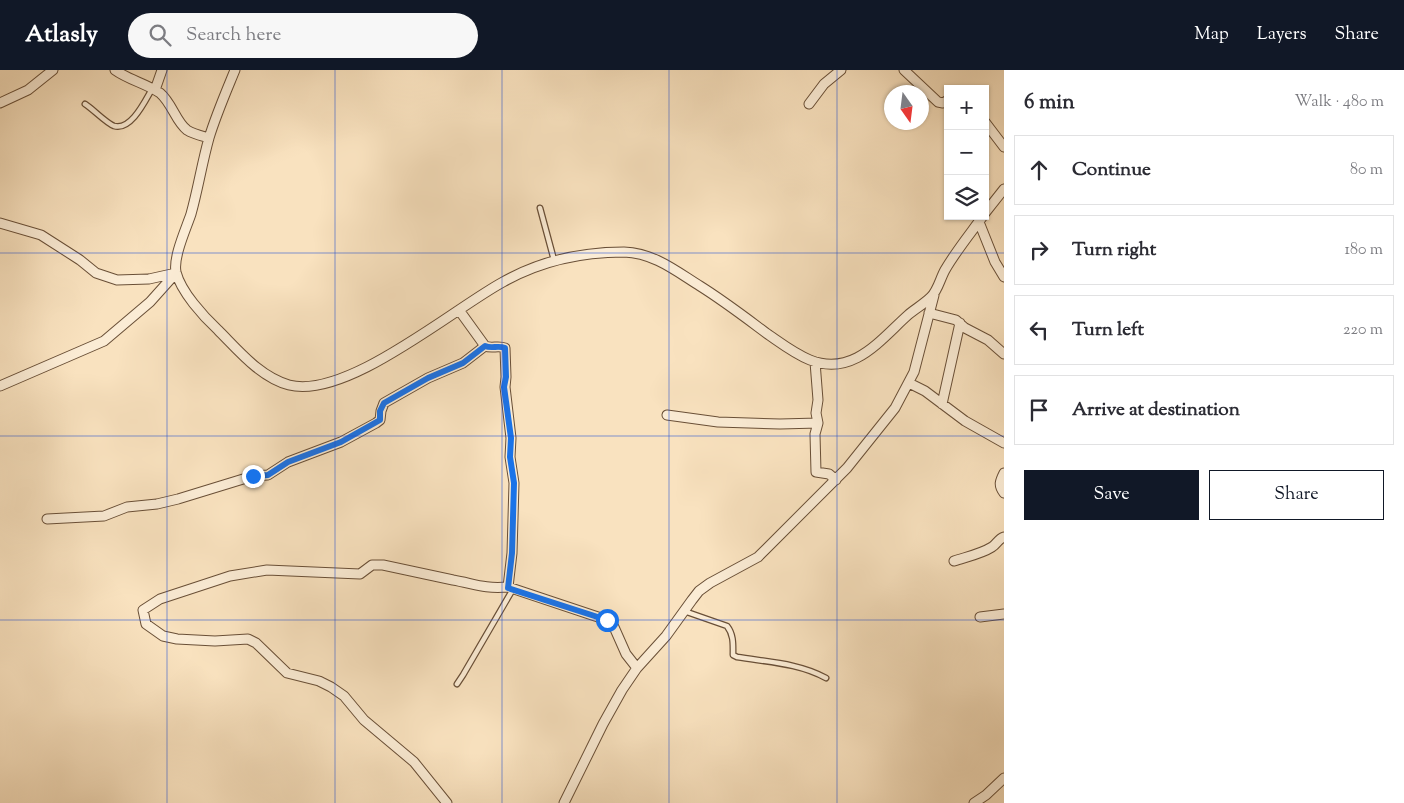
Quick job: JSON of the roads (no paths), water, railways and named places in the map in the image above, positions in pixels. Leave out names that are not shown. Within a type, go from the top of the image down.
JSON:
[{"type":"street","points":[[0,103],[28,90],[53,70]]},
{"type":"street","points":[[116,70],[154,89],[173,108],[188,131],[209,138]]},
{"type":"street","points":[[154,89],[162,70]]},
{"type":"street","points":[[235,70],[209,138],[191,214],[176,263],[176,273],[199,312],[250,362],[268,376],[292,386],[315,386],[360,371],[503,281],[554,260],[593,252],[640,253],[669,266],[790,350],[815,362],[844,363],[869,351],[907,316],[934,295]]},
{"type":"street","points":[[809,104],[824,84],[842,70]]},
{"type":"street","points":[[904,70],[938,102],[944,102]]},
{"type":"street","points":[[989,127],[1004,146]]},
{"type":"street","points":[[989,208],[1004,189]]},
{"type":"street","points":[[564,803],[603,724],[637,668],[666,636],[699,591],[758,557],[836,480],[861,452],[894,408],[909,383],[920,350],[934,295],[944,272],[980,220]]},
{"type":"street","points":[[983,220],[995,262],[1004,277]]},
{"type":"street","points":[[0,223],[40,235],[80,260],[96,273],[117,280],[149,279],[176,273]]},
{"type":"street","points":[[0,386],[104,341],[150,302],[176,273]]},
{"type":"street","points":[[459,310],[485,346],[505,348],[504,387],[511,438],[510,457],[514,483],[510,588]]},
{"type":"street","points":[[929,313],[956,320],[965,328],[988,340],[1004,354]]},
{"type":"street","points":[[942,404],[960,323]]},
{"type":"street","points":[[47,519],[104,516],[126,507],[164,502],[253,476],[268,475],[288,462],[341,442],[376,423],[380,420],[380,411],[384,403],[428,378],[463,363],[485,346]]},
{"type":"street","points":[[815,362],[818,400],[816,413],[818,423],[815,434],[816,472],[829,474],[836,480]]},
{"type":"street","points":[[909,383],[925,391],[965,421],[1004,444]]},
{"type":"street","points":[[667,415],[718,422],[818,423]]},
{"type":"street","points":[[1004,473],[1000,482],[1000,488],[1004,492]]},
{"type":"street","points":[[954,561],[994,546],[998,539],[1004,536]]},
{"type":"street","points":[[447,803],[414,762],[364,720],[344,696],[331,687],[319,681],[287,673],[256,643],[248,639],[215,641],[163,636],[146,624],[143,610],[160,599],[230,576],[267,570],[360,574],[372,565],[383,565],[460,581],[479,587],[510,588],[607,620],[614,627],[626,654],[637,668]]},
{"type":"street","points":[[980,617],[1004,614]]},
{"type":"street","points":[[974,803],[986,795],[1004,778]]},
{"type":"lane","points":[[85,104],[113,126],[120,127],[130,122],[154,89]]},
{"type":"lane","points":[[540,208],[554,260]]},
{"type":"lane","points":[[456,684],[510,588]]},
{"type":"lane","points":[[684,611],[727,626],[734,642],[733,655],[737,657],[792,665],[816,672],[826,678]]}]
